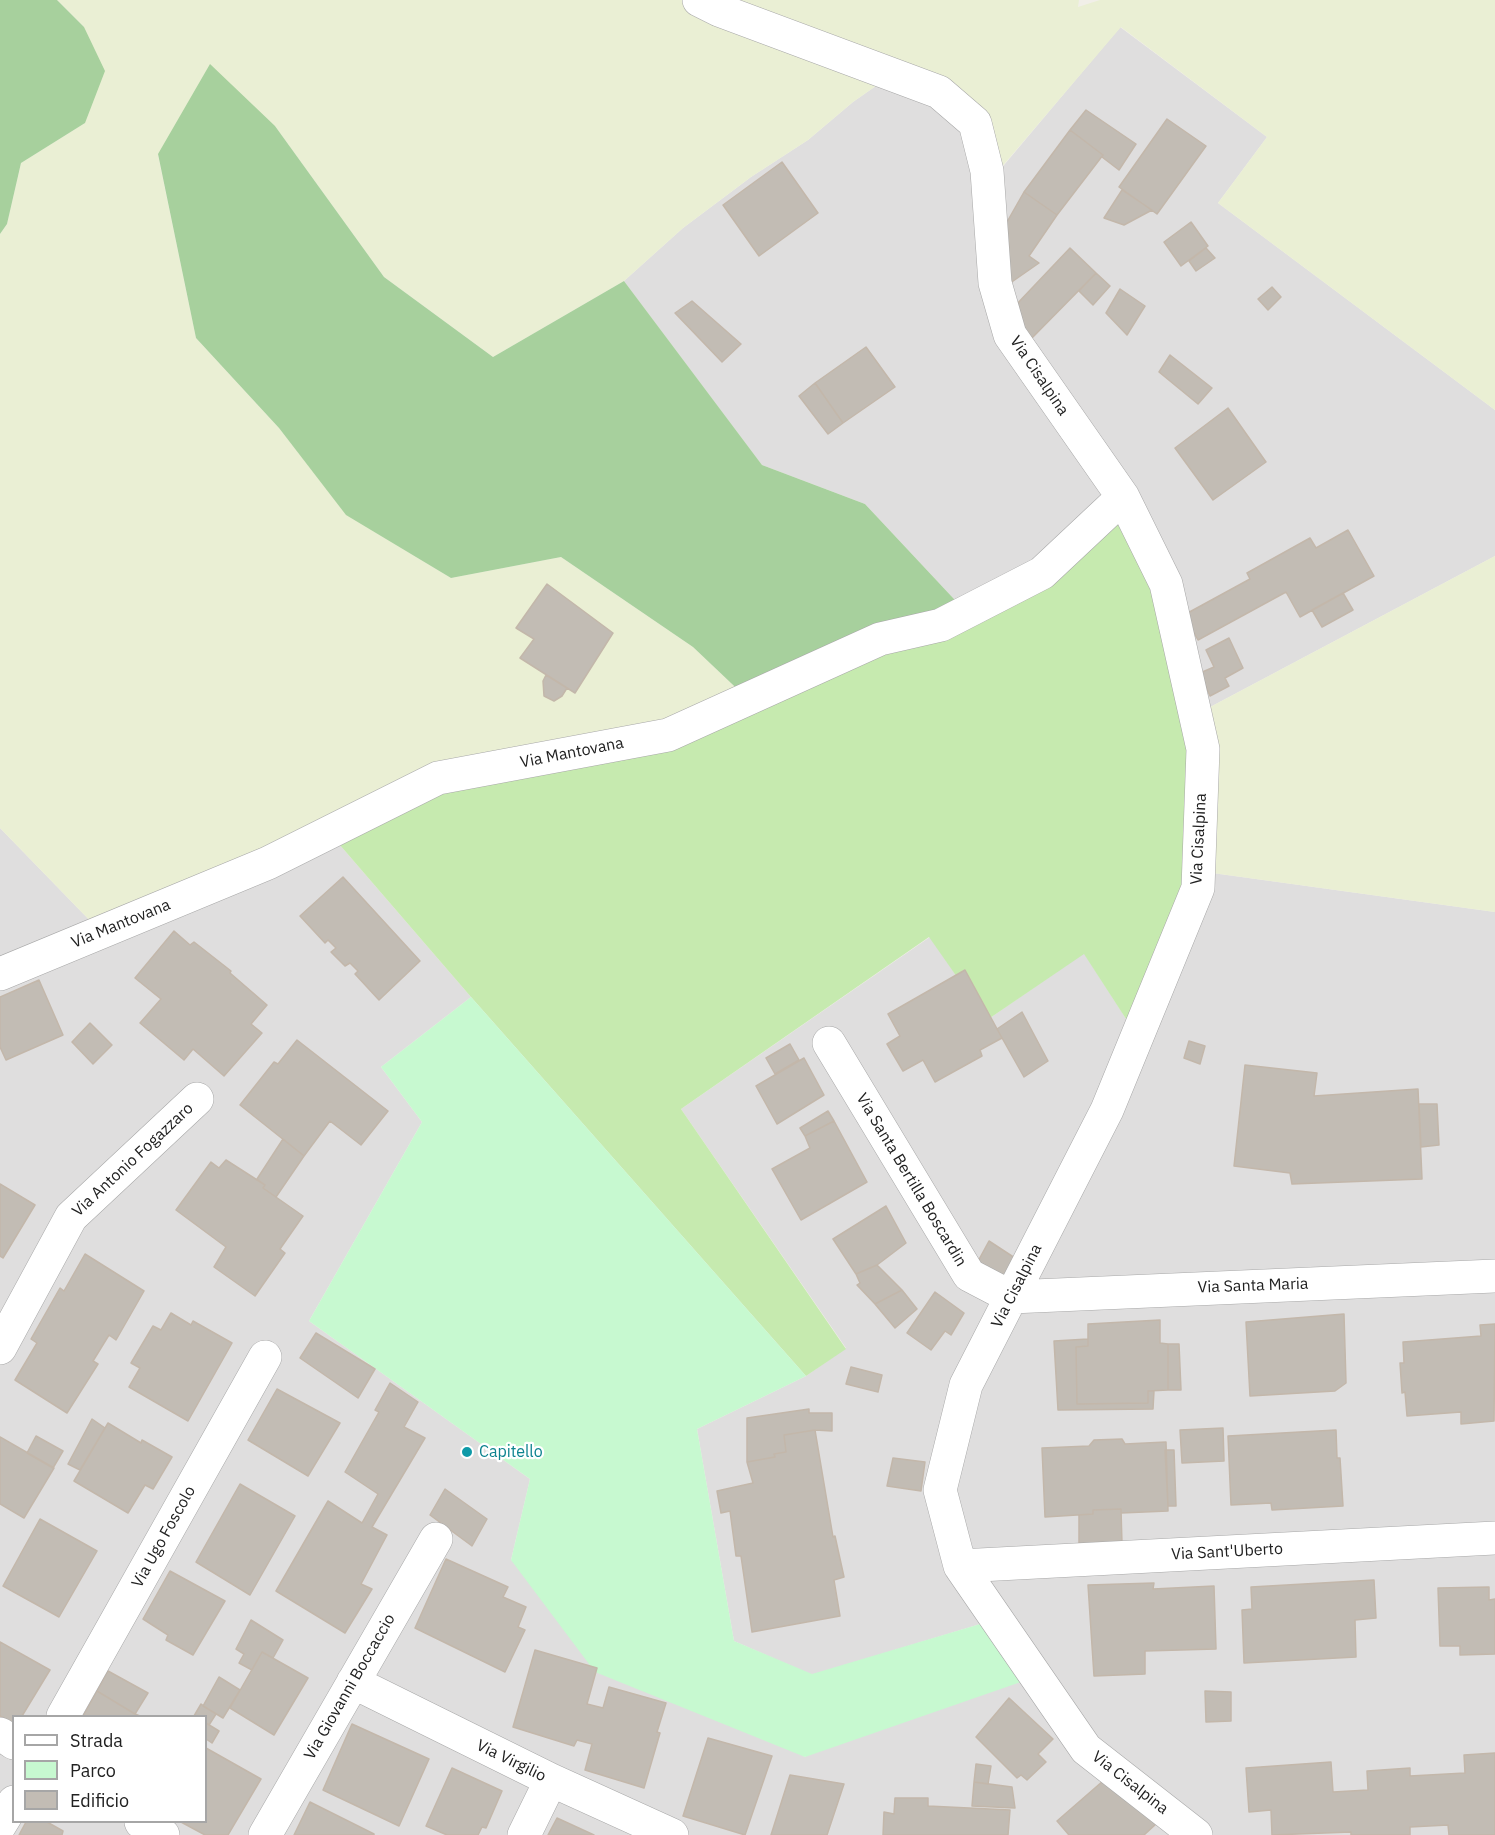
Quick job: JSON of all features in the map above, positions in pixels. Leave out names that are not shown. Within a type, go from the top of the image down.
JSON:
[{"type":"street","name":"Via Cisalpina","points":[[699,0],[719,10],[939,92],[975,123],[987,171],[995,283],[1010,335],[1123,497],[1166,584],[1203,749],[1198,888],[1107,1110],[966,1385],[940,1490],[960,1566],[1086,1749],[1196,1835]]},
{"type":"street","name":"Via Mantovana","points":[[0,974],[268,863],[438,778],[669,735],[880,639],[941,625],[1042,573],[1123,497]]},
{"type":"street","name":"Via Santa Bertilla Boscardin","points":[[829,1043],[969,1275],[1011,1297]]},
{"type":"street","name":"Via Antonio Fogazzaro","points":[[0,1348],[71,1217],[197,1099]]},
{"type":"street","name":"Via Santa Maria","points":[[1011,1297],[1495,1276]]},
{"type":"street","name":"Via Ugo Foscolo","points":[[64,1715],[265,1357]]},
{"type":"street","name":"Via Sant'Uberto","points":[[960,1566],[1495,1538]]},
{"type":"street","name":"Via Giovanni Boccaccio","points":[[265,1835],[436,1539]]},
{"type":"street","name":"Via Virgilio","points":[[353,1682],[551,1780],[672,1835]]},
{"type":"street","points":[[525,1835],[551,1780]]},
{"type":"street","points":[[0,1825],[12,1805]]},
{"type":"street","points":[[144,1823],[163,1835]]},
{"type":"shaded area","points":[[1120,27],[1267,137],[1218,203],[1495,410],[1495,556],[1197,714],[968,614],[865,504],[762,465],[624,281],[683,228],[751,177],[808,140],[853,102],[893,74],[939,91],[989,183]]},
{"type":"shaded area","points":[[0,828],[99,930],[333,837],[471,997],[381,1067],[422,1122],[309,1321],[530,1479],[511,1560],[805,1757],[987,1622],[812,1675],[734,1641],[697,1429],[806,1376],[846,1348],[681,1109],[930,937],[987,1020],[1084,953],[1139,1039],[1198,871],[1495,912],[1495,1835],[0,1835]]},
{"type":"green space","points":[[0,0],[57,0],[84,27],[105,71],[85,123],[21,163],[7,224],[0,234]]},
{"type":"green space","points":[[57,0],[1079,0],[1078,7],[1100,0],[1495,0],[1495,410],[1218,203],[1267,137],[1121,27],[988,183],[978,123],[893,74],[853,102],[808,140],[751,177],[683,228],[624,281],[493,357],[384,277],[275,126],[158,155],[196,338],[279,428],[347,515],[451,578],[561,557],[693,647],[751,702],[438,785],[99,930],[0,828],[0,234],[7,224],[21,163],[85,123],[84,27]]},
{"type":"green space","points":[[210,64],[275,126],[384,277],[493,357],[624,281],[762,465],[865,504],[968,614],[751,702],[693,647],[561,557],[451,578],[346,515],[279,428],[196,338],[158,154]]},
{"type":"green space","points":[[1124,493],[1197,714],[1198,871],[1139,1039],[1084,954],[987,1020],[929,937],[681,1109],[846,1349],[806,1376],[471,997],[333,837],[438,785],[671,740],[941,628]]},
{"type":"green space","points":[[1495,556],[1495,912],[1198,871],[1197,714]]},
{"type":"green space","points":[[471,997],[806,1376],[697,1429],[734,1641],[812,1674],[987,1622],[1041,1675],[805,1757],[595,1672],[511,1560],[530,1479],[309,1321],[422,1122],[381,1067]]},
{"type":"building","points":[[1086,110],[1136,144],[1119,170],[1070,130]]},
{"type":"building","points":[[1167,119],[1206,146],[1157,214],[1119,187]]},
{"type":"building","points":[[1070,130],[1103,155],[1057,215],[1024,192]]},
{"type":"building","points":[[782,162],[818,213],[759,256],[723,205]]},
{"type":"building","points":[[1122,190],[1152,210],[1124,225],[1104,218]]},
{"type":"building","points":[[1024,192],[1057,215],[1029,256],[1039,263],[1006,286],[999,236]]},
{"type":"building","points":[[1191,222],[1208,246],[1181,266],[1164,242]]},
{"type":"building","points":[[1070,248],[1096,273],[1029,341],[1014,307]]},
{"type":"building","points":[[1206,248],[1215,258],[1196,271],[1189,261]]},
{"type":"building","points":[[1096,273],[1110,286],[1093,305],[1079,291]]},
{"type":"building","points":[[1272,287],[1281,297],[1268,310],[1258,299]]},
{"type":"building","points":[[1120,289],[1145,306],[1127,335],[1106,313]]},
{"type":"building","points":[[692,301],[741,344],[722,362],[675,313]]},
{"type":"building","points":[[866,347],[895,387],[843,423],[815,383]]},
{"type":"building","points":[[1170,355],[1212,388],[1198,404],[1159,372]]},
{"type":"building","points":[[815,383],[843,423],[828,434],[799,396]]},
{"type":"building","points":[[1228,408],[1266,462],[1213,500],[1175,448]]},
{"type":"building","points":[[1348,530],[1374,576],[1300,617],[1286,592],[1198,640],[1184,615],[1250,579],[1247,573],[1310,538],[1316,548]]},
{"type":"building","points":[[547,584],[613,633],[575,693],[520,658],[534,639],[516,628]]},
{"type":"building","points":[[1343,593],[1353,610],[1322,627],[1312,610]]},
{"type":"building","points":[[1229,638],[1243,668],[1225,678],[1229,686],[1210,696],[1200,673],[1214,667],[1206,650]]},
{"type":"building","points":[[546,675],[567,688],[562,696],[554,701],[544,696],[543,681]]},
{"type":"building","points":[[343,877],[420,961],[379,1000],[355,974],[358,971],[350,963],[345,966],[331,952],[336,948],[328,940],[325,943],[300,916]]},
{"type":"building","points":[[174,931],[190,945],[194,942],[231,971],[230,973],[267,1005],[251,1024],[262,1033],[224,1076],[193,1049],[184,1060],[140,1023],[161,999],[135,978]]},
{"type":"building","points":[[965,970],[1002,1038],[980,1050],[982,1056],[935,1082],[923,1060],[903,1071],[887,1044],[900,1036],[888,1014]]},
{"type":"building","points":[[39,980],[63,1035],[6,1060],[0,1047],[0,997]]},
{"type":"building","points":[[1022,1012],[1048,1061],[1024,1077],[997,1029]]},
{"type":"building","points":[[90,1023],[112,1045],[93,1064],[72,1042]]},
{"type":"building","points":[[297,1040],[388,1111],[361,1145],[330,1121],[304,1156],[240,1105],[274,1062],[278,1064]]},
{"type":"building","points":[[1189,1041],[1205,1046],[1200,1064],[1184,1058]]},
{"type":"building","points":[[790,1044],[799,1060],[775,1074],[766,1058]]},
{"type":"building","points":[[804,1058],[824,1095],[777,1124],[756,1086]]},
{"type":"building","points":[[1245,1065],[1317,1073],[1314,1096],[1418,1089],[1422,1179],[1292,1184],[1290,1173],[1234,1166]]},
{"type":"building","points":[[1419,1104],[1437,1104],[1439,1145],[1421,1147]]},
{"type":"building","points":[[828,1111],[834,1121],[805,1136],[800,1128]]},
{"type":"building","points":[[834,1121],[867,1182],[801,1220],[772,1169],[810,1148],[805,1136]]},
{"type":"building","points":[[283,1139],[304,1156],[276,1197],[263,1188],[265,1185],[257,1179]]},
{"type":"building","points":[[226,1160],[265,1185],[263,1188],[303,1216],[280,1249],[285,1253],[255,1296],[214,1267],[226,1247],[176,1210],[211,1162],[219,1168]]},
{"type":"building","points":[[0,1184],[35,1205],[3,1258],[0,1256]]},
{"type":"building","points":[[886,1206],[906,1243],[877,1265],[856,1274],[833,1239]]},
{"type":"building","points":[[989,1241],[1018,1260],[1005,1283],[976,1265]]},
{"type":"building","points":[[85,1254],[144,1291],[116,1340],[109,1335],[93,1361],[98,1364],[67,1413],[15,1380],[37,1343],[31,1339],[60,1288],[64,1291]]},
{"type":"building","points":[[877,1265],[902,1290],[875,1304],[857,1285],[860,1283],[856,1274]]},
{"type":"building","points":[[902,1290],[917,1309],[895,1328],[875,1304]]},
{"type":"building","points":[[935,1292],[964,1313],[951,1335],[945,1331],[931,1350],[907,1333]]},
{"type":"building","points":[[171,1313],[191,1325],[193,1321],[232,1343],[188,1421],[129,1387],[140,1368],[131,1363],[153,1326],[161,1330]]},
{"type":"building","points":[[1344,1314],[1346,1383],[1335,1391],[1250,1396],[1246,1322]]},
{"type":"building","points":[[1160,1320],[1160,1343],[1168,1344],[1168,1390],[1148,1391],[1148,1403],[1077,1404],[1076,1347],[1088,1346],[1088,1324]]},
{"type":"building","points":[[1495,1324],[1494,1421],[1461,1424],[1461,1412],[1407,1416],[1405,1392],[1402,1393],[1400,1363],[1404,1363],[1403,1342],[1481,1336],[1480,1325]]},
{"type":"building","points":[[316,1333],[375,1369],[358,1398],[300,1358]]},
{"type":"building","points":[[1088,1339],[1088,1346],[1076,1347],[1077,1404],[1148,1403],[1148,1391],[1154,1391],[1153,1409],[1058,1410],[1054,1341]]},
{"type":"building","points":[[1168,1344],[1179,1344],[1181,1390],[1168,1390]]},
{"type":"building","points":[[851,1367],[882,1375],[878,1392],[846,1384]]},
{"type":"building","points":[[390,1383],[418,1402],[404,1427],[425,1438],[372,1527],[387,1535],[361,1584],[372,1589],[345,1633],[276,1591],[328,1501],[362,1523],[378,1494],[345,1472],[379,1412],[375,1410]]},
{"type":"building","points":[[277,1389],[340,1423],[308,1476],[248,1440]]},
{"type":"building","points":[[809,1409],[809,1413],[832,1413],[832,1431],[815,1430],[784,1435],[786,1452],[774,1454],[775,1457],[747,1462],[747,1418]]},
{"type":"building","points":[[92,1419],[105,1428],[80,1470],[68,1464]]},
{"type":"building","points":[[108,1423],[141,1443],[142,1440],[172,1457],[153,1489],[145,1485],[128,1513],[74,1481]]},
{"type":"building","points":[[1223,1428],[1224,1461],[1182,1463],[1180,1430]]},
{"type":"building","points":[[815,1430],[833,1537],[835,1536],[844,1577],[834,1580],[840,1616],[752,1632],[741,1556],[736,1556],[730,1511],[721,1513],[717,1491],[753,1483],[747,1462],[775,1457],[774,1454],[786,1452],[784,1435]]},
{"type":"building","points":[[1336,1430],[1343,1506],[1272,1510],[1271,1503],[1231,1505],[1228,1436]]},
{"type":"building","points":[[36,1436],[63,1451],[53,1468],[27,1453]]},
{"type":"building","points":[[0,1437],[54,1468],[24,1518],[0,1504]]},
{"type":"building","points":[[1122,1439],[1125,1444],[1166,1442],[1168,1511],[1121,1513],[1121,1509],[1093,1510],[1093,1514],[1045,1517],[1042,1448],[1089,1446],[1094,1440]]},
{"type":"building","points":[[1165,1450],[1174,1450],[1176,1506],[1168,1506]]},
{"type":"building","points":[[893,1458],[925,1462],[921,1491],[887,1486]]},
{"type":"building","points":[[240,1484],[295,1516],[250,1595],[196,1562]]},
{"type":"building","points":[[445,1489],[487,1519],[472,1546],[430,1515]]},
{"type":"building","points":[[1121,1509],[1122,1544],[1079,1546],[1079,1515],[1093,1514],[1093,1510]]},
{"type":"building","points":[[40,1519],[97,1551],[59,1617],[3,1586]]},
{"type":"building","points":[[446,1559],[508,1587],[503,1597],[526,1607],[518,1627],[525,1630],[505,1672],[415,1628]]},
{"type":"building","points":[[170,1571],[225,1601],[193,1655],[166,1640],[168,1635],[143,1619]]},
{"type":"building","points":[[1374,1580],[1376,1618],[1355,1620],[1356,1657],[1244,1663],[1242,1610],[1252,1609],[1251,1587]]},
{"type":"building","points":[[1154,1583],[1153,1589],[1214,1586],[1216,1649],[1145,1651],[1145,1674],[1094,1676],[1088,1585]]},
{"type":"building","points":[[1489,1587],[1489,1600],[1495,1599],[1495,1654],[1460,1655],[1460,1646],[1440,1646],[1438,1588]]},
{"type":"building","points":[[251,1620],[283,1640],[273,1658],[262,1652],[252,1670],[239,1663],[244,1654],[236,1649]]},
{"type":"building","points":[[0,1642],[50,1670],[23,1715],[12,1715],[12,1723],[0,1716]]},
{"type":"building","points":[[535,1650],[597,1668],[587,1704],[603,1708],[609,1687],[666,1703],[644,1788],[585,1770],[592,1744],[577,1740],[574,1746],[513,1727]]},
{"type":"building","points":[[262,1652],[308,1678],[274,1735],[230,1708]]},
{"type":"building","points":[[108,1671],[148,1693],[135,1714],[97,1691]]},
{"type":"building","points":[[219,1677],[240,1690],[223,1718],[203,1706]]},
{"type":"building","points":[[97,1691],[138,1715],[84,1715]]},
{"type":"building","points":[[1205,1691],[1231,1692],[1231,1721],[1206,1722]]},
{"type":"building","points":[[1009,1698],[1053,1739],[1038,1754],[1046,1762],[1027,1780],[1021,1775],[1017,1778],[976,1737]]},
{"type":"building","points":[[201,1704],[216,1714],[209,1725],[207,1715],[195,1715]]},
{"type":"building","points":[[207,1724],[219,1731],[212,1743],[207,1740]]},
{"type":"building","points":[[352,1724],[429,1759],[399,1826],[323,1790]]},
{"type":"building","points":[[708,1738],[772,1756],[745,1835],[683,1816]]},
{"type":"building","points":[[207,1749],[261,1779],[228,1835],[205,1835],[183,1823],[207,1823]]},
{"type":"building","points":[[1495,1753],[1495,1835],[1449,1835],[1448,1825],[1410,1827],[1410,1835],[1351,1835],[1351,1832],[1272,1835],[1271,1810],[1249,1812],[1246,1768],[1331,1762],[1333,1792],[1368,1790],[1367,1771],[1410,1768],[1410,1776],[1465,1773],[1464,1755]]},
{"type":"building","points":[[976,1764],[991,1766],[988,1784],[974,1782]]},
{"type":"building","points":[[452,1768],[502,1791],[486,1828],[482,1827],[478,1835],[447,1835],[426,1826]]},
{"type":"building","points":[[1111,1774],[1156,1824],[1144,1835],[1069,1835],[1057,1821]]},
{"type":"building","points":[[790,1775],[844,1784],[827,1835],[771,1835]]},
{"type":"building","points":[[974,1782],[1012,1787],[1015,1808],[972,1806]]},
{"type":"building","points":[[895,1798],[928,1798],[928,1806],[1010,1810],[1008,1835],[883,1835],[884,1812],[894,1814]]},
{"type":"building","points":[[310,1802],[374,1834],[374,1835],[294,1835]]},
{"type":"building","points":[[557,1818],[594,1835],[548,1835]]},
{"type":"building","points":[[25,1823],[49,1823],[63,1831],[62,1835],[19,1835]]},
{"type":"place","name":"Capitello","points":[[467,1452]]}]
